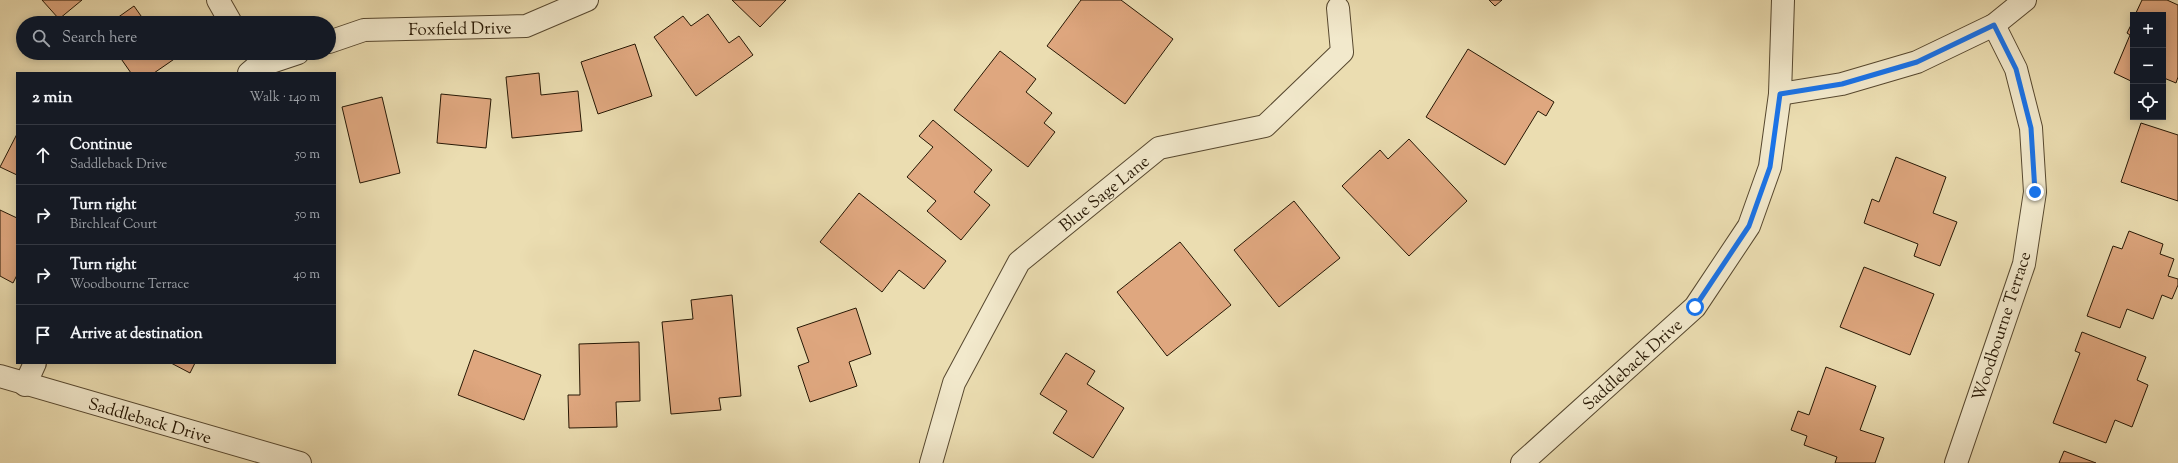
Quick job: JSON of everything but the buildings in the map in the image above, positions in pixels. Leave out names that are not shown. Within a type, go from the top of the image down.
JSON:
[{"type":"street","points":[[218,0],[227,16]]},
{"type":"street","name":"Foxfield Drive","points":[[336,40],[364,30],[526,26],[587,0]]},
{"type":"street","name":"Saddleback Drive","points":[[1522,463],[1695,307],[1749,226],[1770,167],[1780,94],[1783,0]]},
{"type":"street","points":[[1780,94],[1842,84],[1917,62],[1994,25],[2025,0]]},
{"type":"street","name":"Blue Sage Lane","points":[[931,463],[954,382],[1019,262],[1159,148],[1265,126],[1342,52],[1338,8]]},
{"type":"street","name":"Woodbourne Terrace","points":[[1956,463],[2024,264],[2035,192],[2031,128],[2016,69],[1994,25]]},
{"type":"street","points":[[251,64],[268,60]]},
{"type":"street","points":[[25,385],[35,364]]},
{"type":"street","name":"Saddleback Drive","points":[[0,376],[25,385],[300,463]]},
{"type":"route","points":[[1695,307],[1749,226],[1770,167],[1780,94],[1842,84],[1917,62],[1994,25],[2016,69],[2031,128],[2035,192]]}]
